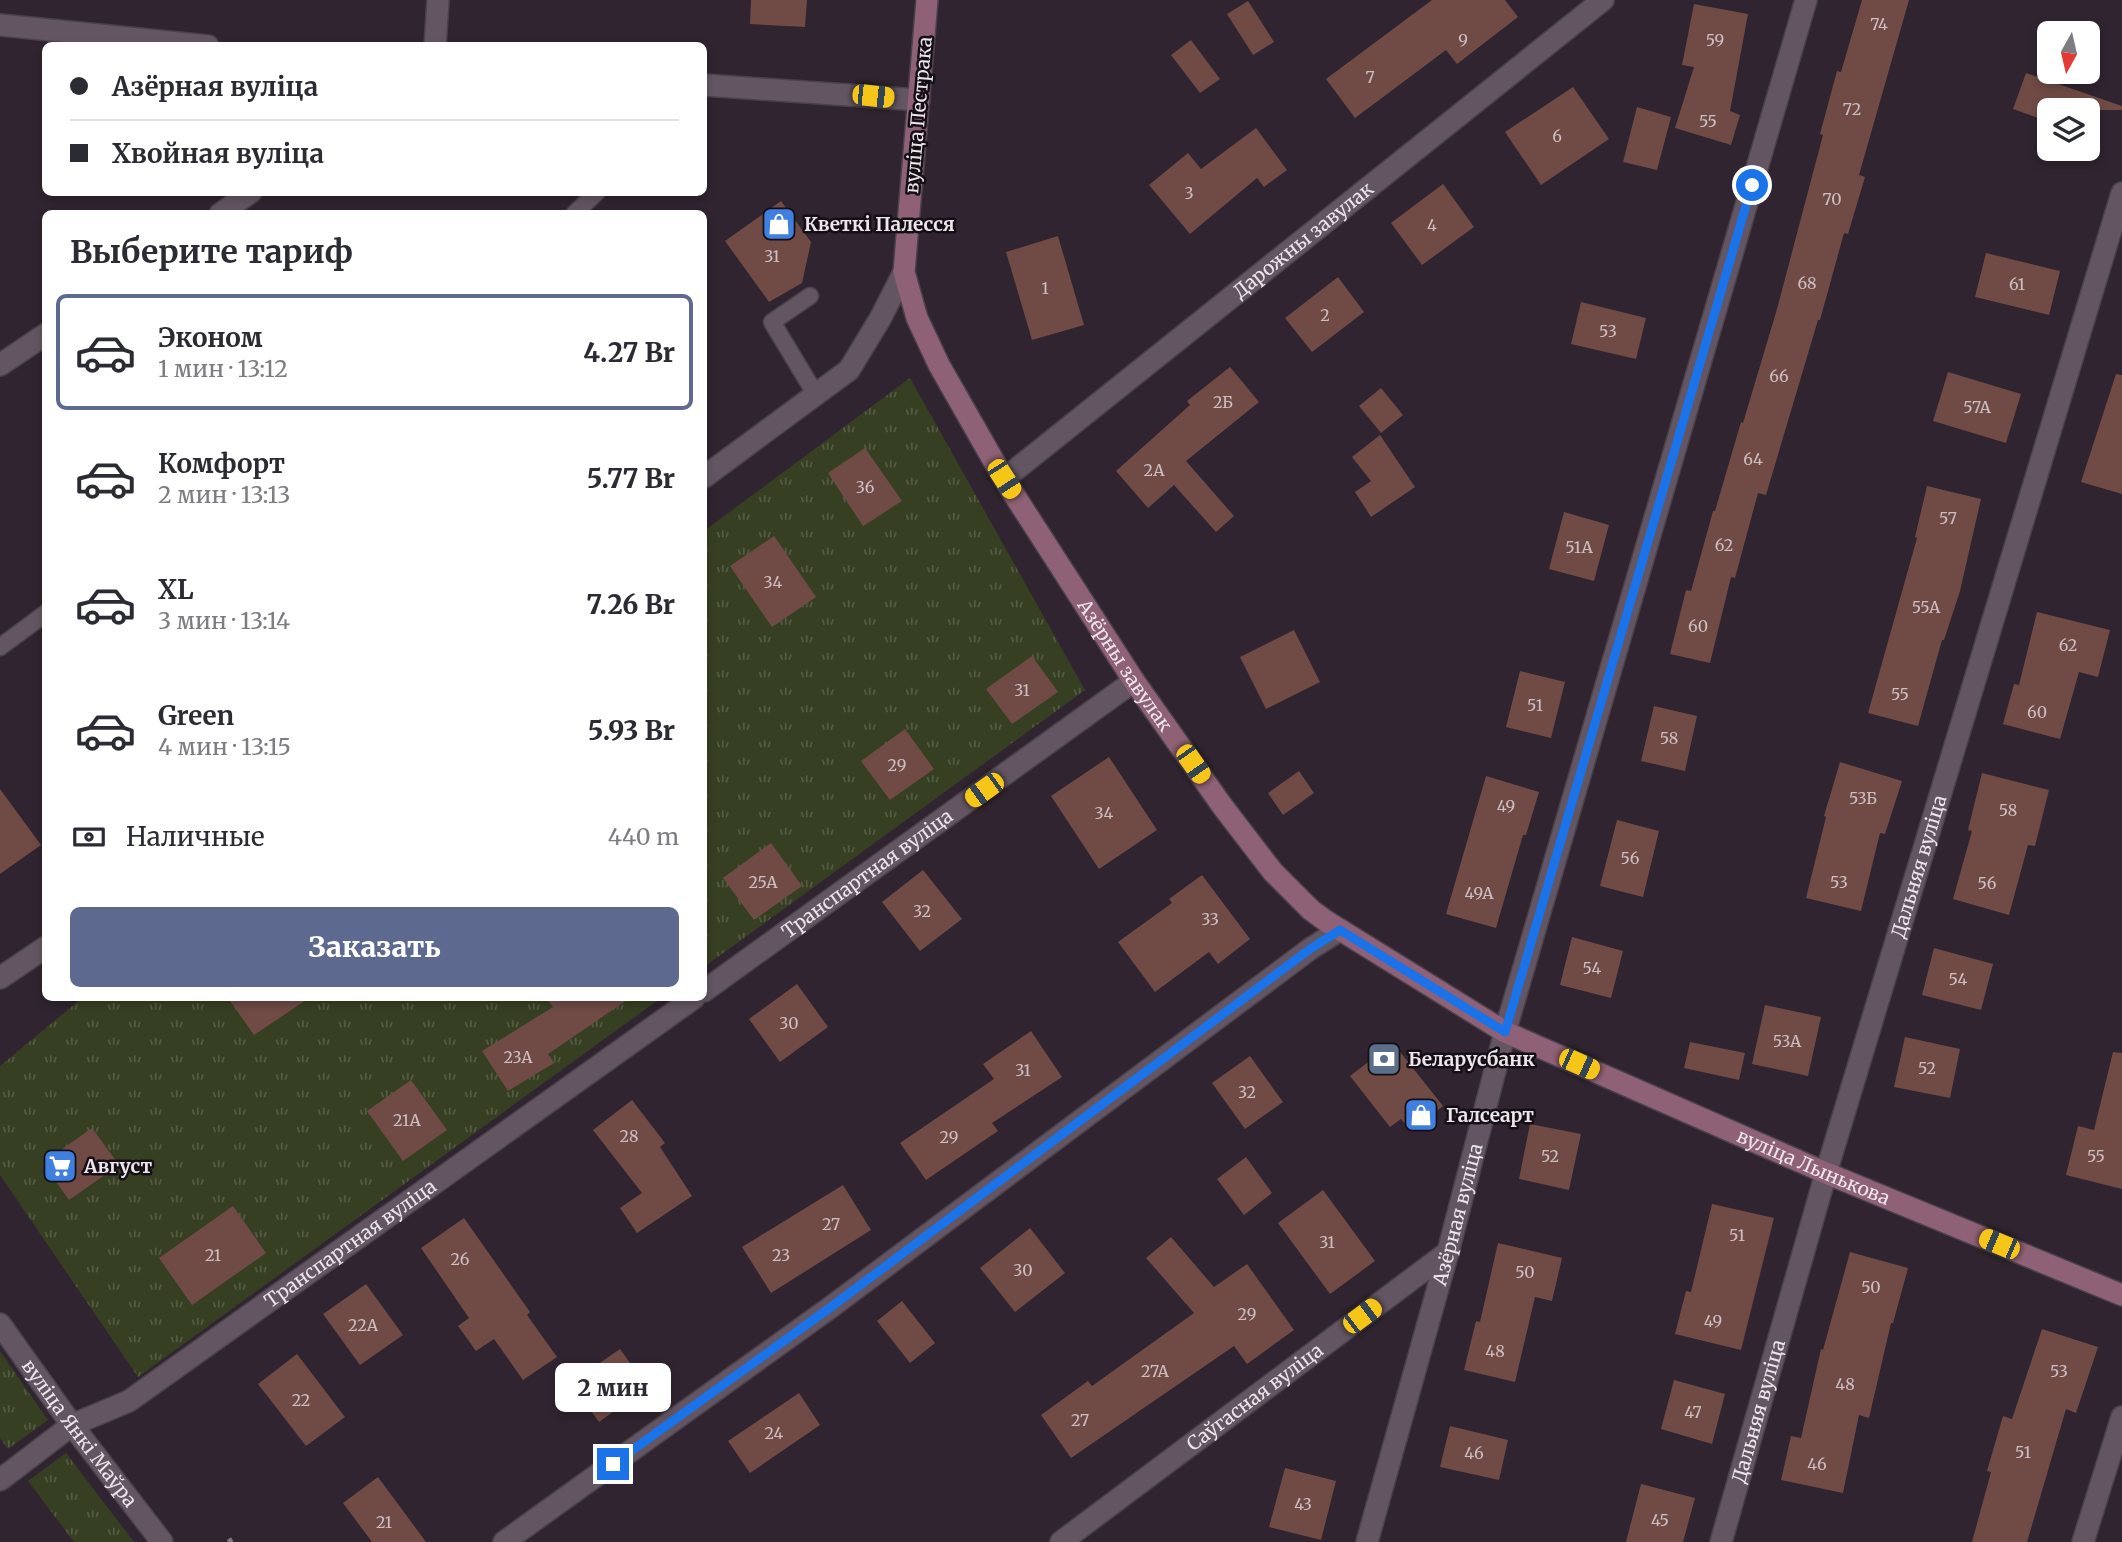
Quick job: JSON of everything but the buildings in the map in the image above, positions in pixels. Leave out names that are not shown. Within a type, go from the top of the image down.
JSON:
[{"type":"street","points":[[435,42],[438,0]]},
{"type":"street","name":"вуліца Пестрака","points":[[904,272],[927,0]]},
{"type":"street","name":"Дарожны завулак","points":[[1004,479],[1603,0]]},
{"type":"street","name":"Азёрная вуліца","points":[[1367,1542],[1448,1252],[1505,1032],[1806,0]]},
{"type":"street","points":[[0,25],[168,42]]},
{"type":"street","points":[[707,89],[919,100]]},
{"type":"street","name":"Дальняя вуліца","points":[[1721,1542],[1826,1172],[2122,193]]},
{"type":"street","points":[[226,210],[245,196]]},
{"type":"street","points":[[707,475],[849,370],[904,272]]},
{"type":"street","name":"Азёрны завулак","points":[[904,272],[918,318],[939,365],[1004,479],[1134,681],[1223,807],[1273,872],[1311,910],[1505,1032]]},
{"type":"street","points":[[0,365],[42,337]]},
{"type":"street","name":"Транспартная вуліца","points":[[707,989],[1134,681]]},
{"type":"street","points":[[504,1542],[831,1307],[1298,957],[1340,930]]},
{"type":"street","points":[[0,978],[42,950]]},
{"type":"street","name":"Транспартная вуліца","points":[[0,1480],[72,1424],[129,1401],[690,1001]]},
{"type":"street","name":"вуліца Лынькова","points":[[1505,1032],[1826,1172],[2122,1295]]},
{"type":"street","name":"Саўгасная вуліца","points":[[1061,1542],[1448,1252]]},
{"type":"street","name":"вуліца Янкі Маўра","points":[[0,1324],[162,1542]]},
{"type":"street","points":[[2083,1542],[2122,1417]]},
{"type":"lane","points":[[578,210],[593,196]]},
{"type":"lane","points":[[810,296],[772,322],[816,395]]},
{"type":"lane","points":[[0,647],[42,616]]},
{"type":"path","points":[[228,1542],[234,1538]]},
{"type":"green space","points":[[910,378],[1085,690],[707,965],[707,529]]},
{"type":"green space","points":[[78,1001],[657,1001],[138,1377],[0,1175],[0,1066]]},
{"type":"green space","points":[[0,1351],[48,1420],[8,1449],[0,1438]]},
{"type":"green space","points":[[66,1453],[134,1542],[74,1542],[28,1481]]},
{"type":"place","name":"Кветкі Палесся","points":[[779,224]]},
{"type":"place","name":"Беларусбанк","points":[[1384,1059]]},
{"type":"place","name":"Галсеарт","points":[[1421,1115]]},
{"type":"place","name":"Август","points":[[60,1166]]},
{"type":"route","points":[[613,1464],[831,1307],[1310,949],[1340,930],[1505,1032],[1752,185]]}]
